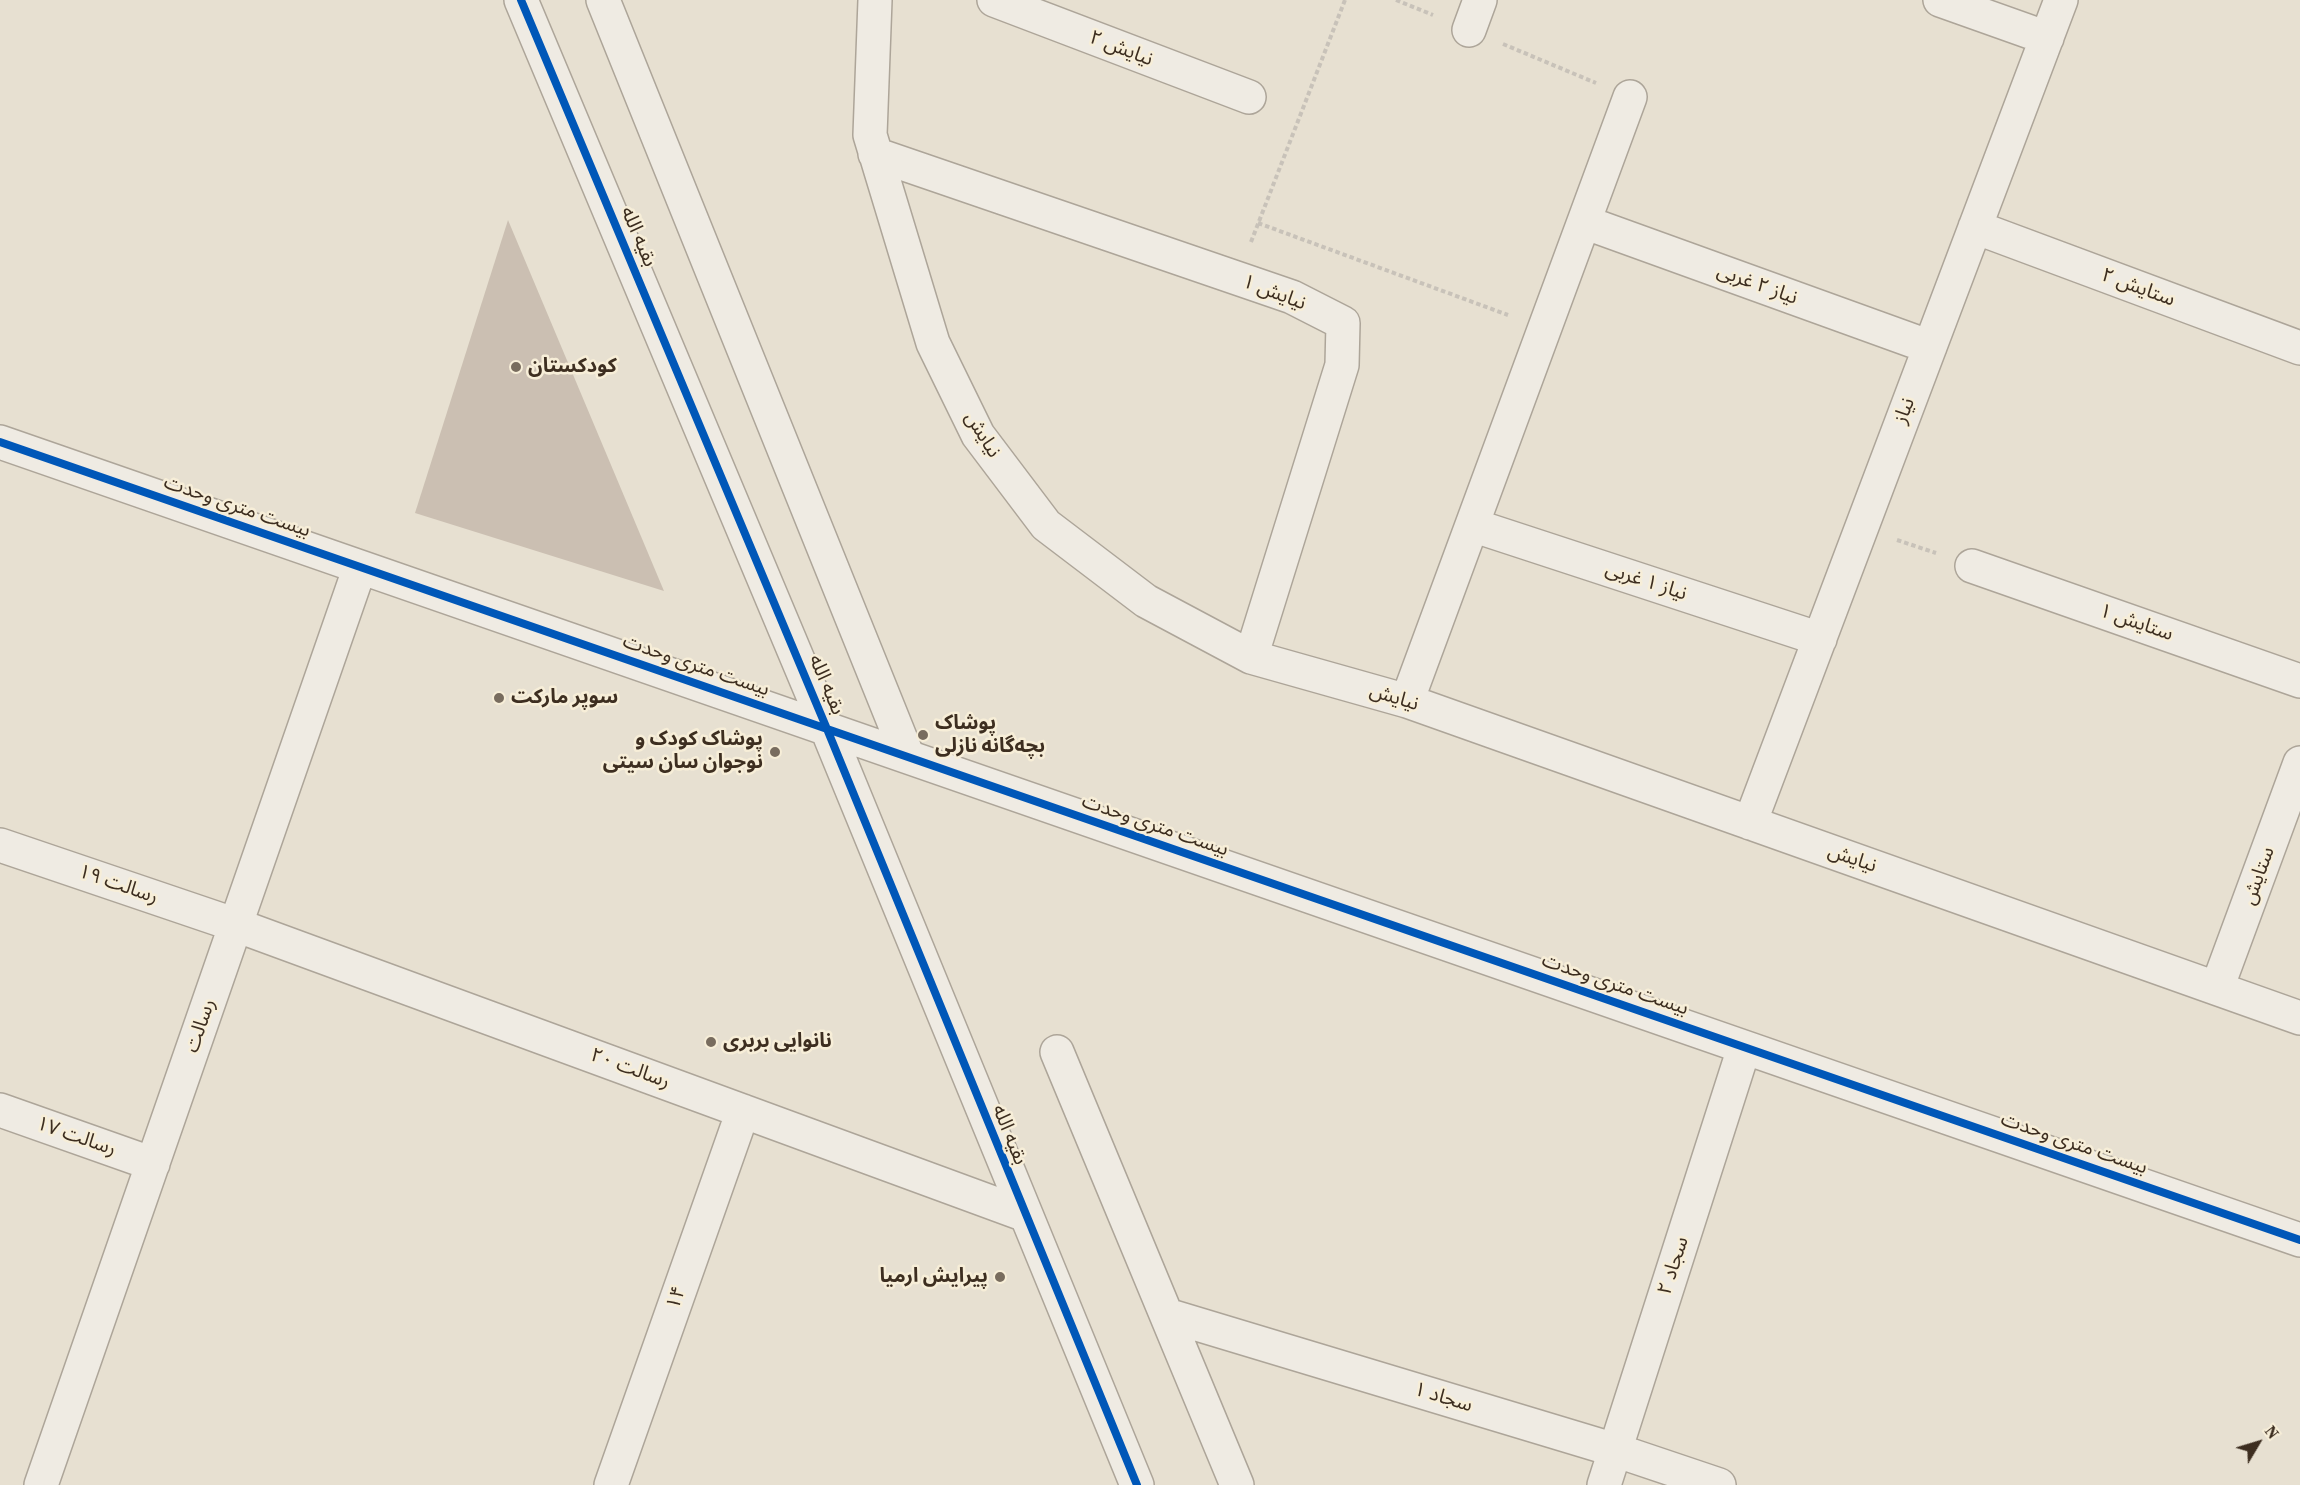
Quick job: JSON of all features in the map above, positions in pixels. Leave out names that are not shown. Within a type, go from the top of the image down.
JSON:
[{"type":"street","name":"بقیه الله","points":[[520,0],[827,729],[1023,1214],[1137,1485]]},
{"type":"street","points":[[603,0],[908,757]]},
{"type":"street","name":"نیایش","points":[[875,0],[870,135],[933,343],[978,435],[1046,525],[1146,601],[1251,657],[1407,701],[2300,1018]]},
{"type":"street","name":"نیایش ۲","points":[[994,0],[1249,98]]},
{"type":"street","points":[[1468,30],[1480,0]]},
{"type":"street","points":[[1940,0],[2047,38]]},
{"type":"street","name":"نیاز","points":[[1750,823],[2061,0]]},
{"type":"street","points":[[1407,701],[1630,97]]},
{"type":"street","name":"نیایش ۱","points":[[875,154],[1292,297],[1343,324],[1342,365],[1251,657]]},
{"type":"street","name":"نیاز ۲ غربی","points":[[1584,222],[1930,347]]},
{"type":"street","name":"ستایش ۲","points":[[1976,227],[2300,348]]},
{"type":"street","name":"بیست متری وحدت","points":[[0,442],[2300,1240]]},
{"type":"street","name":"نیاز ۱ غربی","points":[[1472,525],[1820,639]]},
{"type":"street","name":"ستایش ۱","points":[[1972,566],[2300,681]]},
{"type":"street","name":"رسالت","points":[[41,1485],[360,567]]},
{"type":"street","name":"ستایش","points":[[2217,988],[2300,763]]},
{"type":"street","name":"رسالت ۱۹","points":[[0,845],[236,925]]},
{"type":"street","name":"رسالت ۲۰","points":[[236,925],[1023,1214]]},
{"type":"street","name":"سجاد ۲","points":[[1604,1485],[1744,1048]]},
{"type":"street","points":[[1057,1052],[1237,1485]]},
{"type":"street","name":"رسالت ۱۷","points":[[0,1110],[153,1164]]},
{"type":"street","name":"۱۴","points":[[611,1485],[743,1111]]},
{"type":"street","name":"سجاد ۱","points":[[1167,1315],[1615,1450],[1719,1485]]},
{"type":"path","points":[[1237,278],[1345,0]]},
{"type":"path","points":[[1396,0],[1630,97]]},
{"type":"path","points":[[1258,223],[1544,329]]},
{"type":"path","points":[[1860,527],[1972,566]]},
{"type":"building","name":"کودکستان","points":[[508,220],[664,591],[415,513]]},
{"type":"cycle path","points":[[521,0],[827,729],[1137,1485]]},
{"type":"cycle path","points":[[0,442],[2300,1240]]},
{"type":"place","name":"کودکستان","points":[[516,367]]},
{"type":"place","name":"سوپر مارکت","points":[[499,698]]},
{"type":"place","name":"پوشاک بچه‌گانه نازلی","points":[[923,735]]},
{"type":"place","name":"پوشاک کودک و نوجوان سان سیتی","points":[[775,752]]},
{"type":"place","name":"نانوایی بربری","points":[[711,1042]]},
{"type":"place","name":"پیرایش ارمیا","points":[[1000,1277]]}]
